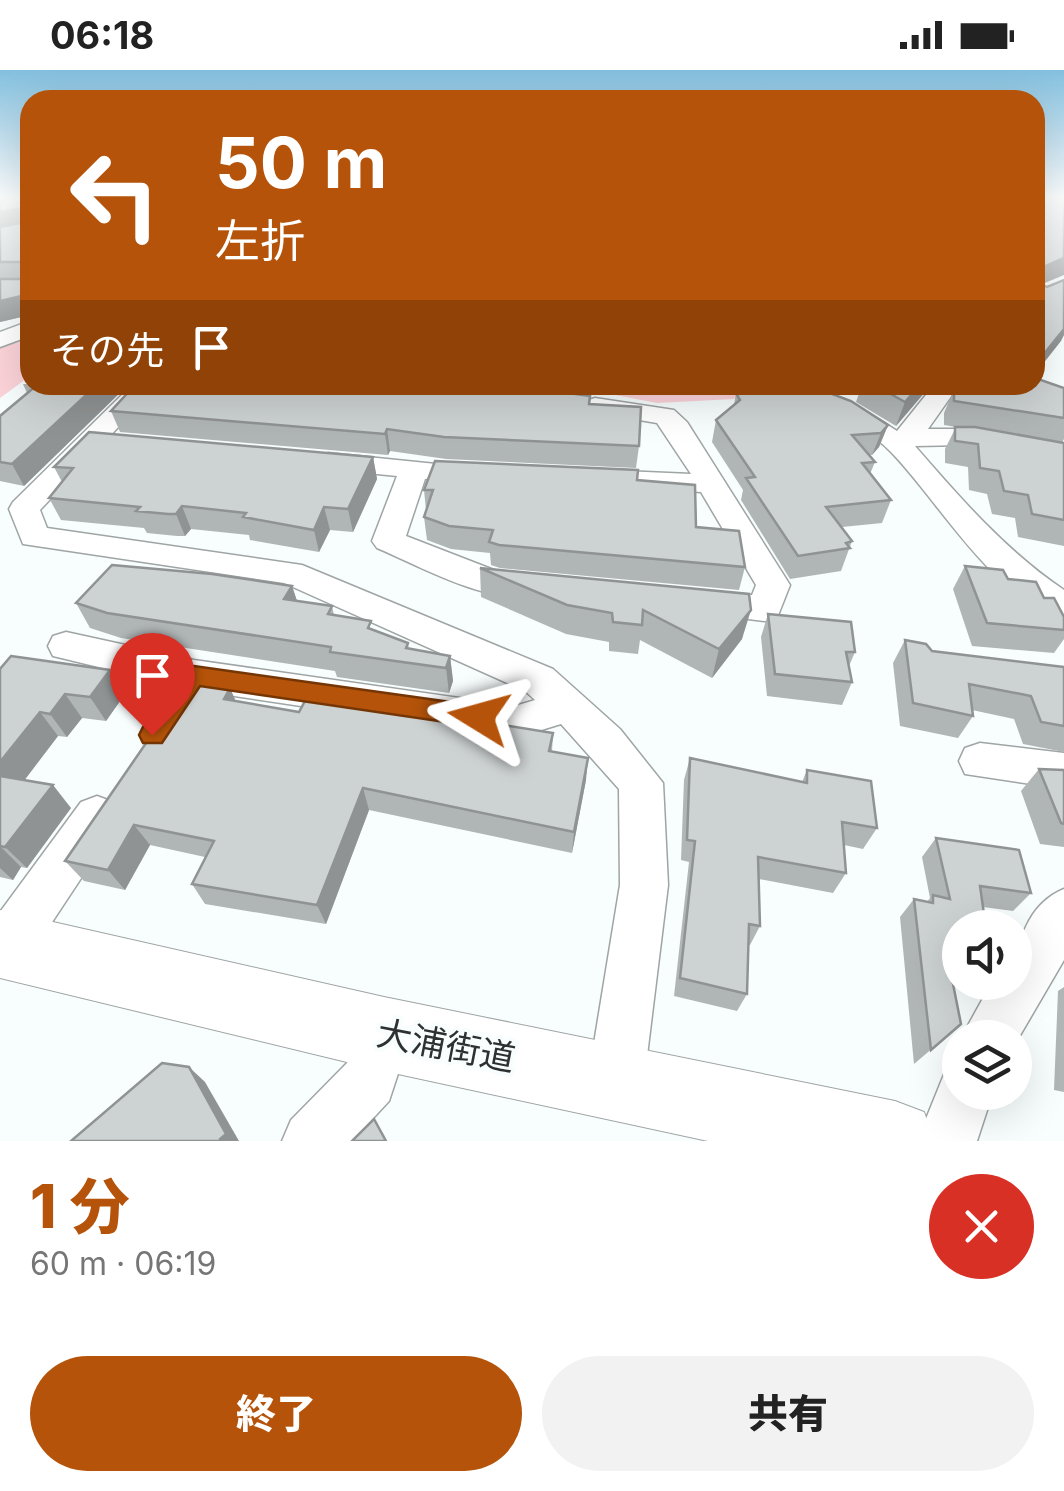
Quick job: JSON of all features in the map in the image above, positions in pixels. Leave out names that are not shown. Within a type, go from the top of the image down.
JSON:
[{"type":"street","points":[[140,395],[110,443],[24,509],[34,537],[290,573],[538,680],[605,741],[641,783],[644,885],[616,1080]]},
{"type":"street","points":[[847,395],[904,440],[960,518],[1022,578],[1064,608]]},
{"type":"street","points":[[904,440],[938,395]]},
{"type":"street","points":[[572,403],[665,416],[677,428],[774,585],[765,610],[671,600]]},
{"type":"street","points":[[904,440],[965,437],[1064,456]]},
{"type":"street","points":[[300,460],[473,473]]},
{"type":"street","points":[[414,470],[388,540],[495,583],[546,588]]},
{"type":"street","points":[[592,478],[712,484]]},
{"type":"street","points":[[1022,578],[1064,578]]},
{"type":"street","points":[[66,646],[183,691],[515,722],[566,707]]},
{"type":"street","points":[[980,761],[1064,771]]},
{"type":"street","points":[[3,944],[117,786]]},
{"type":"street","points":[[999,1020],[1064,913]]},
{"type":"street","name":"大浦街道","points":[[3,944],[384,1034],[895,1141]]},
{"type":"street","points":[[312,1141],[369,1080],[384,1034]]},
{"type":"street","points":[[947,1141],[958,1110]]},
{"type":"shaded area","points":[[20,339],[20,383],[0,398],[0,347]]},
{"type":"shaded area","points":[[616,395],[737,395],[734,399],[657,403]]},
{"type":"building","points":[[0,247],[20,247],[20,262],[0,262]]},
{"type":"building","points":[[1045,247],[1064,247],[1064,258],[1045,266]]},
{"type":"building","points":[[0,279],[20,279],[20,296],[0,301]]},
{"type":"building","points":[[1064,280],[1064,329],[1045,353],[1045,286]]},
{"type":"building","points":[[1045,381],[1064,388],[1064,418],[954,401],[954,395],[1045,395]]},
{"type":"building","points":[[25,395],[86,395],[12,464],[0,462],[0,416]]},
{"type":"building","points":[[126,395],[583,395],[590,396],[589,404],[641,407],[639,446],[444,437],[387,429],[385,434],[111,411]]},
{"type":"building","points":[[737,395],[835,395],[888,425],[881,433],[852,435],[875,462],[862,463],[891,500],[826,507],[852,541],[846,543],[850,548],[798,556],[746,478],[755,477],[716,420],[740,400]]},
{"type":"building","points":[[893,395],[911,395],[905,402]]},
{"type":"building","points":[[955,427],[1064,443],[1064,520],[1032,514],[1028,495],[1004,491],[999,471],[980,468],[978,444],[955,441]]},
{"type":"building","points":[[89,432],[373,457],[348,509],[324,507],[314,530],[243,517],[246,513],[182,506],[176,514],[168,514],[136,511],[140,507],[49,498],[73,468],[54,467]]},
{"type":"building","points":[[435,461],[638,470],[637,480],[695,485],[696,527],[739,531],[745,567],[489,542],[493,530],[449,526],[424,517],[433,490],[424,490]]},
{"type":"building","points":[[112,565],[292,586],[284,599],[332,606],[328,614],[371,621],[368,628],[408,643],[406,648],[450,656],[446,668],[330,652],[331,647],[107,613],[76,603]]},
{"type":"building","points":[[965,566],[1003,570],[1008,579],[1036,582],[1044,598],[1054,598],[1064,617],[1064,630],[987,623]]},
{"type":"building","points":[[480,568],[749,594],[751,610],[719,649],[643,610],[642,625],[613,622],[612,613],[567,605]]},
{"type":"building","points":[[768,614],[851,622],[855,652],[846,652],[852,682],[775,674]]},
{"type":"building","points":[[905,640],[926,644],[932,651],[1064,667],[1064,726],[1041,722],[1031,696],[969,684],[973,716],[913,703]]},
{"type":"building","points":[[11,656],[110,670],[90,697],[65,694],[50,714],[40,712],[0,762],[0,669]]},
{"type":"building","points":[[188,682],[230,688],[224,699],[299,712],[306,699],[323,701],[325,692],[432,707],[430,713],[553,733],[549,751],[588,758],[574,832],[363,788],[317,905],[192,884],[214,841],[134,825],[108,870],[65,861]]},
{"type":"building","points":[[690,758],[807,783],[807,770],[871,781],[877,828],[842,822],[846,873],[758,857],[760,926],[749,924],[747,994],[680,978],[695,841],[687,840]]},
{"type":"building","points":[[1039,769],[1064,770],[1064,824],[1061,823]]},
{"type":"building","points":[[0,776],[53,785],[5,847],[0,846]]},
{"type":"building","points":[[936,838],[1019,850],[1031,893],[980,886],[983,910],[942,910],[942,1000],[956,1000],[960,1020],[942,1020],[942,1040],[931,1050],[914,899],[933,903],[933,895],[950,899]]},
{"type":"building","points":[[162,1063],[189,1067],[226,1134],[220,1141],[71,1141]]},
{"type":"building","points":[[374,1119],[386,1141],[352,1141]]},
{"type":"route","points":[[152,735],[194,675],[479,717]]}]
